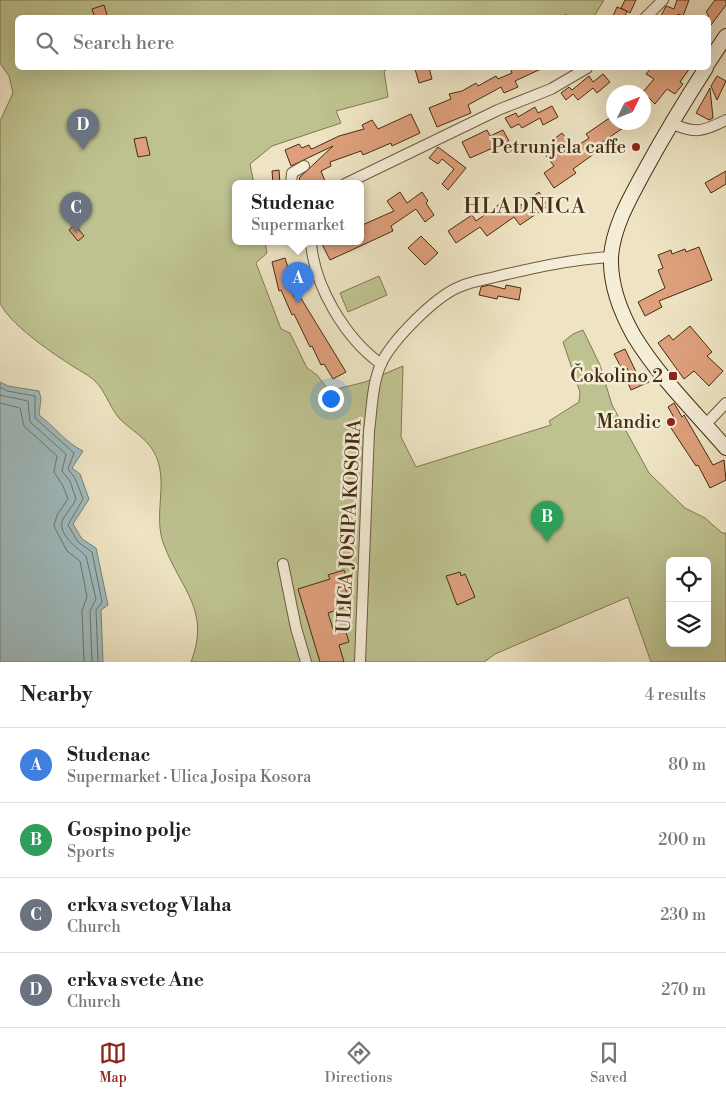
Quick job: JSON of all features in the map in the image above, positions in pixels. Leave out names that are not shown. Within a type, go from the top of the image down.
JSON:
[{"type":"main road","points":[[711,58],[726,36]]},
{"type":"main road","points":[[705,70],[671,122],[625,210],[615,237],[611,258],[614,287],[634,335],[653,363],[726,448]]},
{"type":"street","points":[[648,15],[663,0]]},
{"type":"street","points":[[353,180],[498,110],[551,89],[584,70]]},
{"type":"street","points":[[671,122],[687,130],[699,131],[726,120]]},
{"type":"street","points":[[291,180],[292,173],[304,166]]},
{"type":"street","points":[[311,245],[312,259],[332,304],[360,346],[381,364]]},
{"type":"street","name":"ULICA JOSIPA KOSORA","points":[[360,662],[369,431],[373,396],[381,364],[394,345],[422,315],[443,296],[458,287],[527,269],[611,258]]},
{"type":"street","points":[[706,424],[726,403]]},
{"type":"street","points":[[283,564],[296,628],[306,662]]},
{"type":"green space","points":[[0,0],[604,0],[595,15],[15,15],[15,70],[386,70],[384,71],[388,97],[336,111],[341,123],[272,146],[250,164],[253,180],[232,180],[232,245],[266,245],[267,253],[256,263],[281,329],[290,333],[307,368],[317,375],[329,391],[365,382],[403,366],[401,437],[416,467],[551,425],[549,421],[579,402],[580,392],[563,342],[573,334],[583,330],[600,365],[612,405],[649,473],[685,508],[705,518],[722,533],[726,533],[726,662],[651,662],[628,597],[495,654],[484,662],[191,662],[198,628],[196,614],[164,545],[161,534],[161,475],[159,463],[154,452],[142,437],[119,418],[94,380],[20,328],[0,303],[0,121],[13,93],[9,76],[0,63]]},
{"type":"green space","points":[[379,276],[387,295],[348,312],[340,293]]},
{"type":"water","points":[[0,382],[8,386],[39,391],[41,398],[39,415],[71,444],[83,451],[72,468],[80,474],[89,499],[73,524],[82,539],[96,548],[108,605],[101,610],[103,662],[0,662]]},
{"type":"building","points":[[625,0],[636,0],[630,13],[621,8]]},
{"type":"building","points":[[677,0],[689,0],[683,15],[662,15],[666,6],[674,9]]},
{"type":"building","points":[[715,0],[726,0],[726,5],[711,25],[711,15],[708,15],[706,12]]},
{"type":"building","points":[[104,5],[107,15],[94,15],[92,9]]},
{"type":"building","points":[[617,7],[627,11],[625,15],[613,15]]},
{"type":"building","points":[[415,70],[430,70],[432,79],[419,83]]},
{"type":"building","points":[[511,70],[539,70],[515,81],[518,87],[504,93],[501,87],[468,105],[471,113],[437,127],[429,108],[451,99],[449,94],[462,91],[476,83],[478,86],[496,76],[498,79],[512,73]]},
{"type":"building","points":[[649,70],[689,70],[680,82],[683,84],[675,94],[667,89],[655,104],[651,100],[651,85],[649,85],[654,79],[646,74]]},
{"type":"building","points":[[603,74],[610,82],[597,93],[593,88],[578,100],[573,94],[566,100],[561,93],[569,87],[572,90],[589,76],[593,82]]},
{"type":"building","points":[[717,76],[726,81],[717,100],[711,86]]},
{"type":"building","points":[[710,88],[713,118],[709,120],[696,113]]},
{"type":"building","points":[[552,106],[558,117],[543,125],[540,118],[522,128],[519,124],[511,128],[505,118],[516,113],[518,117],[535,107],[538,113]]},
{"type":"building","points":[[411,114],[420,133],[392,146],[391,143],[363,155],[361,151],[330,162],[331,166],[321,171],[325,180],[300,180],[299,178],[333,146],[291,166],[285,150],[299,144],[302,148],[309,145],[311,149],[339,136],[364,129],[362,125],[372,120],[378,129]]},
{"type":"building","points":[[606,120],[606,130],[620,130],[595,147],[598,151],[573,169],[576,173],[554,188],[544,173],[554,166],[541,149],[562,133],[574,148],[589,138],[586,134]]},
{"type":"building","points":[[487,130],[490,136],[503,130],[509,141],[470,158],[462,142]]},
{"type":"building","points":[[146,137],[150,155],[138,157],[134,139]]},
{"type":"building","points":[[438,147],[466,168],[448,190],[442,184],[454,169],[442,159],[438,164],[429,158]]},
{"type":"building","points":[[279,170],[280,180],[273,180],[272,171]]},
{"type":"building","points":[[726,171],[726,184],[711,193],[705,183]]},
{"type":"building","points":[[400,192],[407,203],[422,192],[428,201],[426,203],[434,215],[425,222],[416,209],[391,226],[393,231],[364,244],[364,224],[394,211],[387,201]]},
{"type":"building","points":[[539,192],[548,206],[520,225],[514,217],[487,236],[480,227],[456,243],[448,231],[472,215],[476,221],[504,201],[511,212]]},
{"type":"building","points":[[75,225],[84,236],[78,241],[69,230]]},
{"type":"building","points":[[421,236],[438,253],[425,265],[408,248]]},
{"type":"building","points":[[322,245],[363,245],[330,260]]},
{"type":"building","points":[[699,247],[712,280],[659,301],[662,307],[645,316],[638,302],[665,288],[658,270],[663,268],[658,255],[671,250],[672,254],[685,249],[686,252]]},
{"type":"building","points":[[285,258],[290,274],[287,276],[294,297],[299,295],[346,372],[333,379],[324,364],[321,365],[294,314],[292,315],[281,290],[279,291],[272,262]]},
{"type":"building","points":[[489,285],[505,289],[506,285],[521,288],[519,300],[498,296],[497,299],[479,295],[481,287]]},
{"type":"building","points":[[690,326],[712,352],[707,356],[723,371],[709,386],[694,371],[684,379],[658,343],[669,335],[673,340]]},
{"type":"building","points":[[625,349],[639,378],[646,375],[649,382],[631,390],[628,383],[633,381],[627,368],[623,371],[614,354]]},
{"type":"building","points":[[674,403],[682,417],[684,415],[713,465],[724,460],[726,480],[710,488],[698,465],[696,466],[669,425],[676,421],[668,407]]},
{"type":"building","points":[[344,570],[347,580],[343,582],[349,606],[328,613],[334,632],[345,629],[349,642],[339,645],[344,662],[320,662],[298,589],[330,579],[328,575]]},
{"type":"building","points":[[460,572],[461,576],[465,574],[475,597],[457,605],[446,576]]},
{"type":"place","name":"Petrunjela caffe","points":[[636,147]]},
{"type":"place","name":"crkva svete Ane","points":[[83,150]]},
{"type":"place","name":"crkva svetog Vlaha","points":[[76,233]]},
{"type":"place","name":"Studenac","points":[[298,303]]},
{"type":"place","name":"Čokolino 2","points":[[673,376]]},
{"type":"place","name":"Mandic","points":[[671,422]]},
{"type":"place","name":"Gospino polje","points":[[547,542]]},
{"type":"district","name":"HLADNICA","points":[[525,207]]}]
